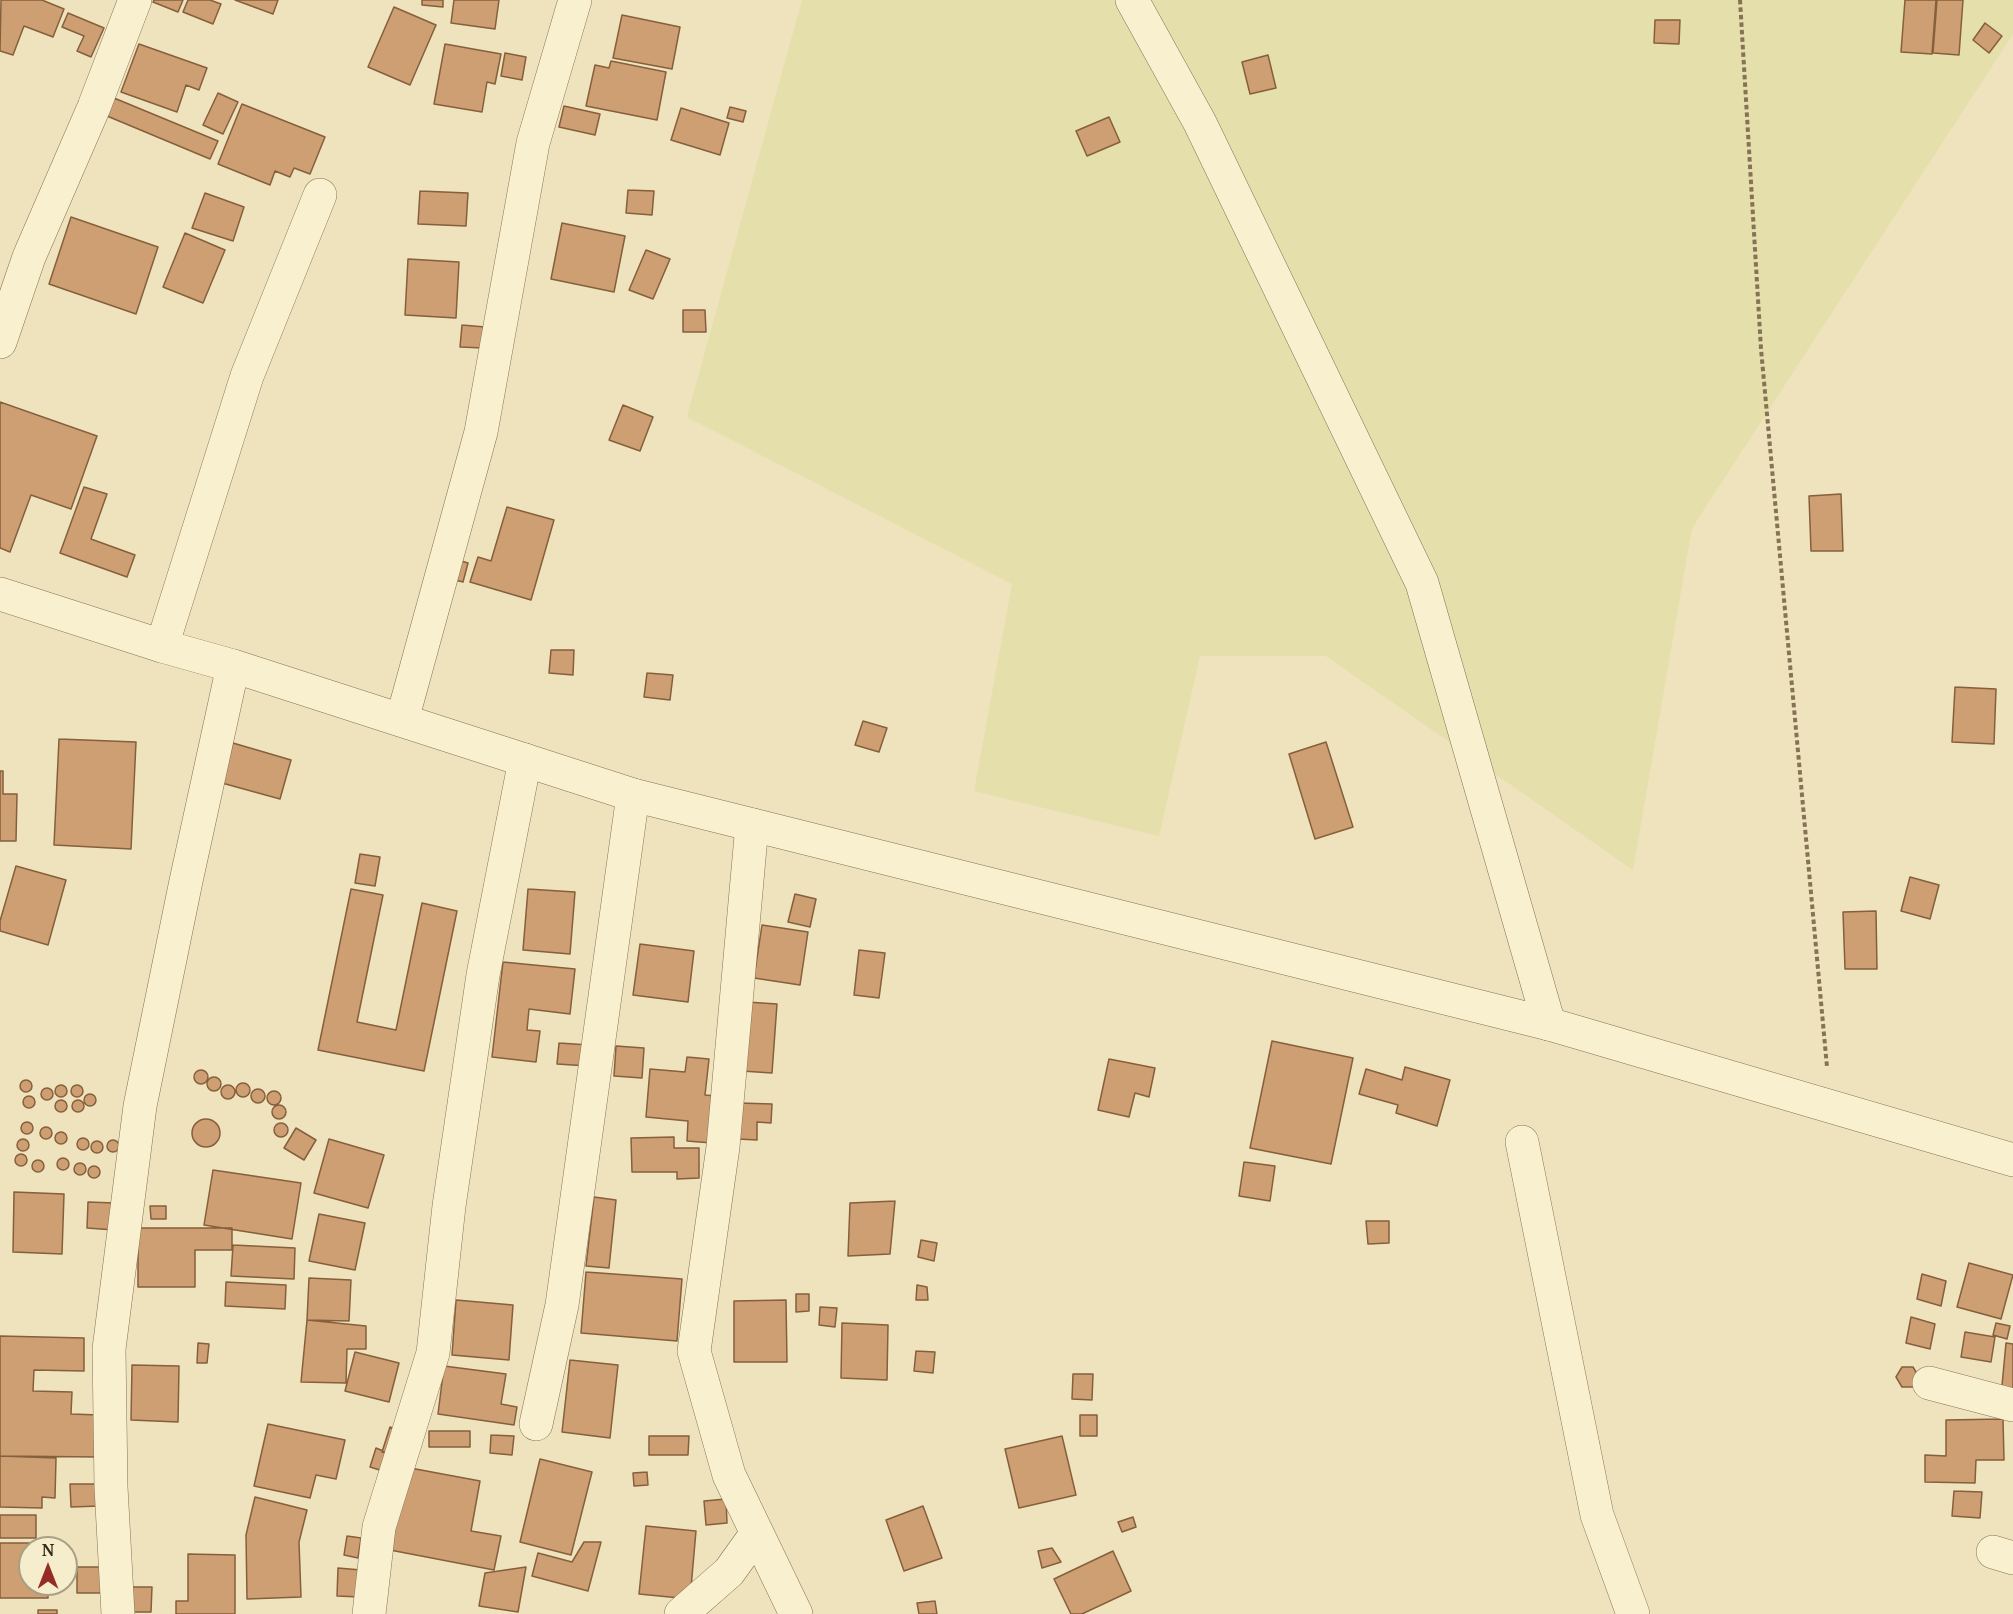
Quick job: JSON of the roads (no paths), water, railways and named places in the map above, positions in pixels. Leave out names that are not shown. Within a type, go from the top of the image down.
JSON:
[{"type":"street","points":[[0,342],[29,257],[94,107],[135,0]]},
{"type":"street","points":[[402,720],[481,432],[533,143],[575,0]]},
{"type":"street","points":[[1132,0],[1200,123],[1422,583],[1549,1024]]},
{"type":"street","points":[[162,646],[248,376],[320,195]]},
{"type":"street","points":[[0,594],[162,646],[233,666],[633,795],[1549,1024],[2013,1160]]},
{"type":"street","points":[[118,1614],[111,1475],[111,1337],[140,1106],[233,666]]},
{"type":"street","points":[[369,1614],[379,1527],[433,1353],[449,1206],[483,975],[525,760]]},
{"type":"street","points":[[537,1424],[562,1305],[633,795]]},
{"type":"street","points":[[752,825],[723,1147],[694,1351],[729,1475],[796,1614]]},
{"type":"street","points":[[1522,1142],[1597,1515],[1633,1614]]},
{"type":"street","points":[[1929,1383],[2013,1405]]},
{"type":"street","points":[[681,1614],[729,1572],[757,1533]]}]
